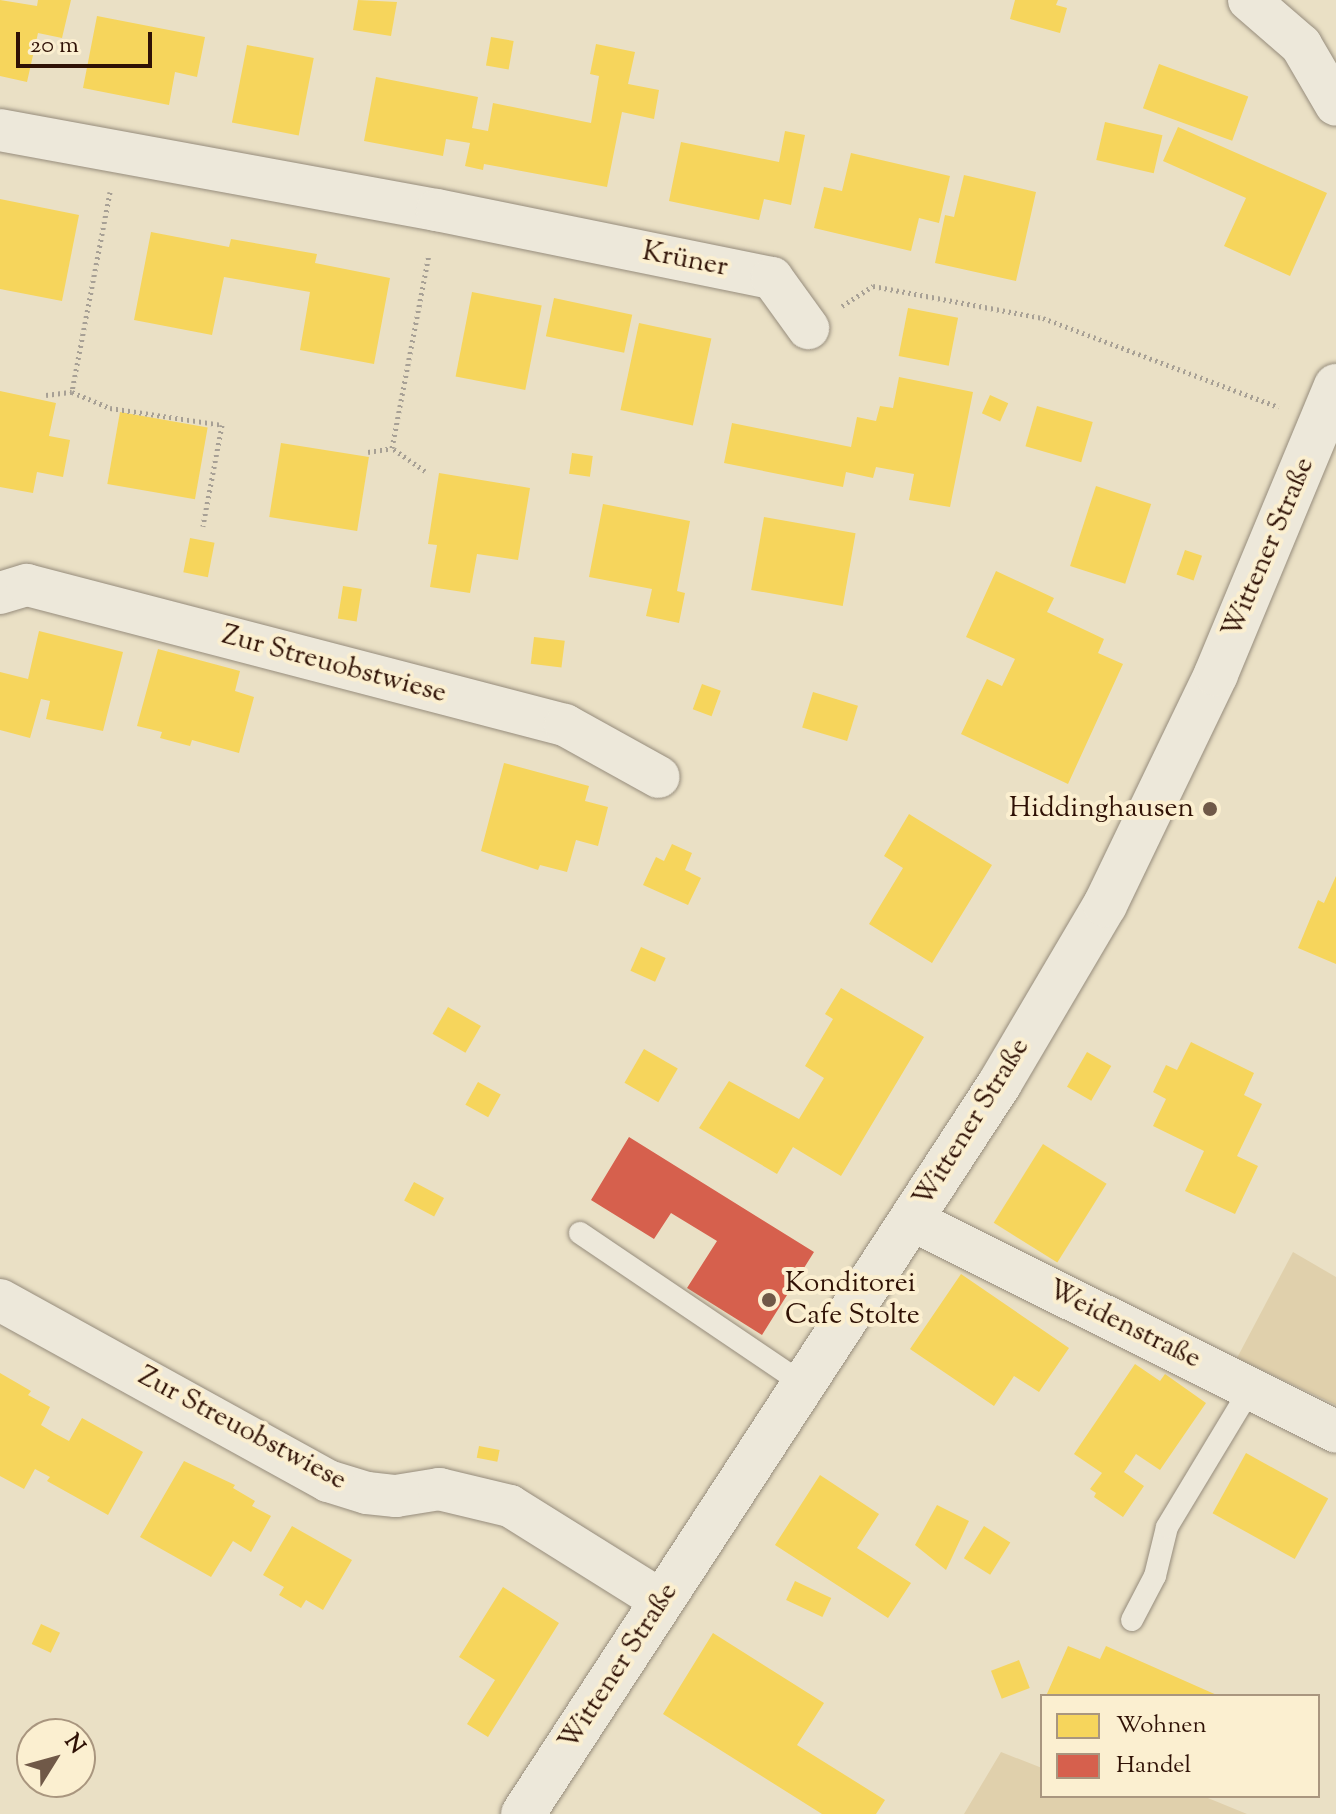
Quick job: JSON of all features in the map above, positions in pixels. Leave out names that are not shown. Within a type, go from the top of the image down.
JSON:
[{"type":"main road","name":"Wittener Straße","points":[[523,1814],[1000,1083],[1105,905],[1216,674],[1328,404]]},
{"type":"street","points":[[1249,0],[1318,48],[1336,105]]},
{"type":"street","name":"Krüner","points":[[0,130],[437,210],[772,278],[808,328]]},
{"type":"street","name":"Zur Streuobstwiese","points":[[0,593],[27,585],[565,725],[659,777]]},
{"type":"street","name":"Weidenstraße","points":[[912,1220],[1336,1431]]},
{"type":"street","name":"Zur Streuobstwiese","points":[[0,1300],[328,1481],[367,1493],[396,1496],[439,1489],[510,1506],[662,1601]]},
{"type":"lane","points":[[580,1233],[803,1384]]},
{"type":"lane","points":[[1132,1620],[1155,1576],[1167,1527],[1251,1388]]},
{"type":"path","points":[[72,392],[117,152]]},
{"type":"path","points":[[392,448],[437,210]]},
{"type":"path","points":[[808,328],[873,286],[1043,318],[1328,404]]},
{"type":"path","points":[[46,395],[72,392],[110,408],[222,425],[203,526]]},
{"type":"path","points":[[368,452],[392,448],[425,471]]},
{"type":"shaded area","points":[[1293,1252],[1336,1277],[1336,1405],[1237,1358]]},
{"type":"shaded area","points":[[1001,1752],[1040,1767],[1040,1798],[1208,1798],[1247,1814],[964,1814]]},
{"type":"building: Wohnen","points":[[0,0],[37,6],[38,0],[71,0],[62,38],[38,33],[27,82],[0,76]]},
{"type":"building: Wohnen","points":[[358,0],[397,2],[391,36],[353,30]]},
{"type":"building: Wohnen","points":[[1015,0],[1058,0],[1056,5],[1067,8],[1060,33],[1010,19]]},
{"type":"building: Wohnen","points":[[97,16],[205,37],[197,77],[175,72],[169,105],[83,88]]},
{"type":"building: Wohnen","points":[[491,37],[514,41],[509,70],[486,66]]},
{"type":"building: Wohnen","points":[[596,44],[635,52],[628,84],[659,90],[654,119],[622,112],[607,187],[484,164],[483,170],[465,166],[470,143],[446,139],[443,156],[364,141],[376,77],[478,97],[472,128],[488,131],[493,103],[591,123],[599,76],[590,74]]},
{"type":"building: Wohnen","points":[[247,45],[314,58],[299,136],[232,123]]},
{"type":"building: Wohnen","points":[[1159,64],[1248,96],[1232,141],[1143,108]]},
{"type":"building: Wohnen","points":[[1105,122],[1162,135],[1154,173],[1096,160]]},
{"type":"building: Wohnen","points":[[1178,127],[1327,193],[1290,276],[1224,246],[1246,198],[1163,161]]},
{"type":"building: Wohnen","points":[[785,131],[805,135],[791,205],[764,199],[759,220],[669,201],[681,142],[779,162]]},
{"type":"building: Wohnen","points":[[851,153],[950,176],[939,223],[919,218],[911,251],[814,228],[824,187],[842,191]]},
{"type":"building: Wohnen","points":[[964,175],[1036,192],[1016,281],[935,263],[945,215],[954,217]]},
{"type":"building: Wohnen","points":[[0,199],[79,215],[62,301],[0,289]]},
{"type":"building: Wohnen","points":[[151,232],[229,247],[231,239],[317,254],[315,263],[390,278],[374,364],[300,350],[310,292],[224,277],[212,335],[134,320]]},
{"type":"building: Wohnen","points":[[472,292],[542,306],[525,390],[456,376]]},
{"type":"building: Wohnen","points":[[554,298],[632,315],[624,353],[546,336]]},
{"type":"building: Wohnen","points":[[908,308],[958,318],[949,366],[899,356]]},
{"type":"building: Wohnen","points":[[639,323],[711,338],[693,425],[620,410]]},
{"type":"building: Wohnen","points":[[899,377],[973,392],[950,507],[909,500],[914,474],[876,467],[873,478],[846,472],[843,487],[724,463],[732,423],[851,447],[857,417],[876,421],[880,406],[893,408]]},
{"type":"building: Wohnen","points":[[0,391],[56,403],[49,436],[70,440],[63,477],[37,472],[33,493],[0,487]]},
{"type":"building: Wohnen","points":[[990,395],[1008,403],[1000,421],[982,413]]},
{"type":"building: Wohnen","points":[[1037,406],[1093,422],[1081,462],[1025,446]]},
{"type":"building: Wohnen","points":[[120,412],[208,427],[195,499],[107,484]]},
{"type":"building: Wohnen","points":[[281,443],[369,457],[357,531],[269,517]]},
{"type":"building: Wohnen","points":[[572,453],[593,456],[590,477],[569,474]]},
{"type":"building: Wohnen","points":[[439,473],[530,488],[518,560],[477,554],[470,593],[430,587],[437,545],[428,544]]},
{"type":"building: Wohnen","points":[[1096,486],[1151,504],[1125,584],[1070,566]]},
{"type":"building: Wohnen","points":[[603,504],[690,521],[677,591],[685,593],[679,623],[646,616],[652,589],[589,577]]},
{"type":"building: Wohnen","points":[[764,517],[856,533],[843,606],[751,590]]},
{"type":"building: Wohnen","points":[[190,538],[215,543],[208,577],[183,572]]},
{"type":"building: Wohnen","points":[[1185,550],[1202,556],[1194,580],[1177,575]]},
{"type":"building: Wohnen","points":[[996,571],[1054,598],[1047,612],[1104,639],[1098,653],[1123,664],[1068,784],[961,734],[987,679],[1002,686],[1015,659],[966,637]]},
{"type":"building: Wohnen","points":[[343,586],[362,589],[357,622],[338,619]]},
{"type":"building: Wohnen","points":[[39,631],[123,652],[103,731],[46,719],[50,701],[41,699],[30,738],[0,730],[0,672],[28,679]]},
{"type":"building: Wohnen","points":[[534,637],[565,641],[561,668],[531,664]]},
{"type":"building: Wohnen","points":[[158,649],[240,671],[235,691],[254,697],[239,753],[192,740],[190,746],[160,738],[162,732],[137,726]]},
{"type":"building: Wohnen","points":[[702,684],[721,691],[712,716],[693,709]]},
{"type":"building: Wohnen","points":[[813,692],[858,706],[847,741],[802,727]]},
{"type":"building: Wohnen","points":[[504,763],[589,786],[585,801],[608,807],[598,846],[576,840],[567,872],[540,865],[538,870],[481,851]]},
{"type":"building: Wohnen","points":[[909,814],[992,865],[932,963],[869,924],[903,868],[884,856]]},
{"type":"building: Wohnen","points":[[672,844],[692,853],[685,870],[701,878],[688,905],[643,885],[656,857],[664,861]]},
{"type":"building: Wohnen","points":[[1336,876],[1336,964],[1298,948],[1318,900],[1324,903]]},
{"type":"building: Wohnen","points":[[641,947],[666,958],[655,982],[630,971]]},
{"type":"building: Wohnen","points":[[841,988],[924,1037],[841,1176],[793,1147],[777,1174],[699,1128],[729,1081],[799,1119],[824,1078],[805,1066],[833,1019],[825,1014]]},
{"type":"building: Wohnen","points":[[448,1007],[481,1026],[465,1053],[432,1034]]},
{"type":"building: Wohnen","points":[[1191,1042],[1254,1073],[1244,1095],[1262,1104],[1237,1156],[1258,1166],[1235,1214],[1185,1191],[1204,1151],[1153,1126],[1166,1099],[1153,1092],[1166,1065],[1177,1070]]},
{"type":"building: Wohnen","points":[[644,1049],[678,1068],[658,1102],[624,1083]]},
{"type":"building: Wohnen","points":[[1087,1052],[1111,1066],[1091,1101],[1067,1087]]},
{"type":"building: Wohnen","points":[[478,1082],[501,1095],[488,1117],[465,1105]]},
{"type":"building: Wohnen","points":[[1043,1144],[1107,1184],[1057,1263],[994,1223]]},
{"type":"building: Wohnen","points":[[414,1182],[444,1198],[434,1217],[404,1201]]},
{"type":"building: Wohnen","points":[[961,1274],[1069,1348],[1039,1392],[1014,1376],[994,1406],[910,1349]]},
{"type":"building: Wohnen","points":[[1135,1364],[1160,1381],[1165,1374],[1206,1403],[1160,1470],[1136,1454],[1124,1472],[1144,1486],[1123,1517],[1094,1497],[1096,1493],[1090,1489],[1102,1473],[1074,1454]]},
{"type":"building: Wohnen","points":[[0,1373],[31,1391],[28,1395],[50,1407],[41,1425],[54,1433],[69,1441],[82,1418],[143,1452],[108,1515],[47,1481],[50,1477],[35,1469],[24,1489],[0,1476]]},
{"type":"building: Wohnen","points":[[479,1446],[500,1450],[497,1462],[477,1458]]},
{"type":"building: Wohnen","points":[[1246,1453],[1328,1499],[1295,1559],[1213,1513]]},
{"type":"building: Wohnen","points":[[184,1461],[235,1485],[233,1488],[255,1501],[252,1506],[271,1516],[251,1552],[233,1541],[211,1577],[140,1537]]},
{"type":"building: Wohnen","points":[[820,1475],[879,1514],[857,1548],[911,1583],[888,1618],[775,1545]]},
{"type":"building: Wohnen","points":[[937,1505],[969,1521],[946,1570],[915,1545]]},
{"type":"building: Wohnen","points":[[292,1526],[352,1560],[323,1610],[306,1600],[301,1608],[279,1595],[284,1587],[263,1575]]},
{"type":"building: Wohnen","points":[[984,1526],[1010,1542],[990,1575],[964,1558]]},
{"type":"building: Wohnen","points":[[795,1581],[831,1598],[822,1617],[786,1600]]},
{"type":"building: Wohnen","points":[[503,1587],[559,1623],[488,1737],[467,1724],[495,1680],[459,1657]]},
{"type":"building: Wohnen","points":[[41,1624],[60,1633],[51,1653],[32,1644]]},
{"type":"building: Wohnen","points":[[713,1633],[824,1703],[797,1745],[885,1800],[876,1814],[822,1814],[663,1714]]},
{"type":"building: Wohnen","points":[[1068,1646],[1100,1659],[1106,1646],[1214,1694],[1047,1694]]},
{"type":"building: Wohnen","points":[[1019,1660],[1030,1688],[1002,1699],[991,1671]]},
{"type":"building: Handel","points":[[629,1137],[814,1252],[762,1335],[687,1288],[717,1241],[671,1213],[654,1239],[591,1200]]},
{"type":"place","name":"Hiddinghausen","points":[[1210,809]]},
{"type":"place","name":"Konditorei Cafe Stolte","points":[[769,1300]]}]
